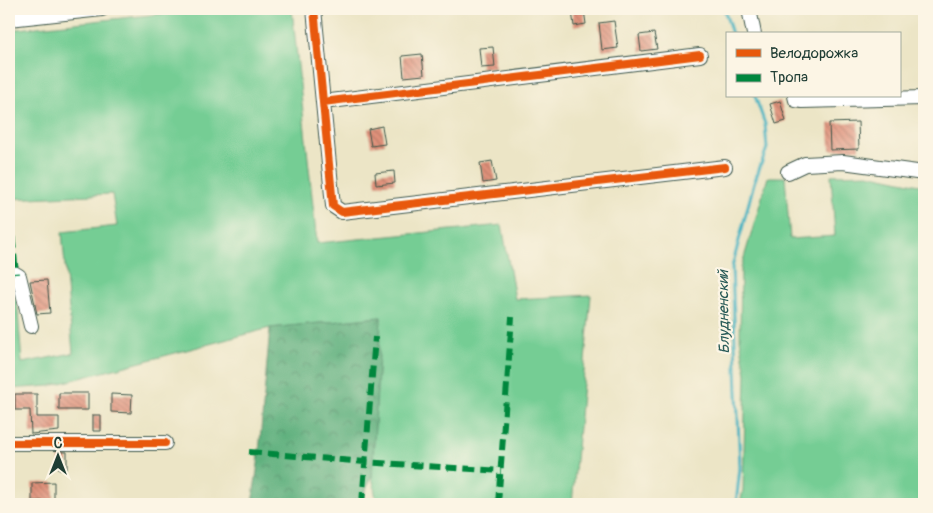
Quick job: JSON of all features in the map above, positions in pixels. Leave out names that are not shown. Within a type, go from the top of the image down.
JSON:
[{"type":"street","points":[[9,19],[102,9]]},
{"type":"street","points":[[314,9],[333,206],[342,212],[725,167]]},
{"type":"street","points":[[749,9],[754,32]]},
{"type":"street","points":[[323,102],[700,55]]},
{"type":"street","points":[[796,98],[796,100],[802,101],[924,98]]},
{"type":"street","points":[[788,172],[805,164],[843,162],[924,173]]},
{"type":"street","points":[[9,270],[19,276],[31,326]]},
{"type":"street","points":[[9,443],[166,443]]},
{"type":"green space","points":[[207,9],[292,9],[317,243],[502,225],[515,299],[591,295],[572,504],[377,504],[372,476],[381,317],[270,328],[50,386],[9,389],[9,300],[17,299],[22,363],[73,353],[62,232],[117,226],[112,194],[9,199],[9,30]]},
{"type":"green space","points":[[868,174],[924,186],[924,504],[740,504],[743,490],[746,374],[740,339],[741,268],[768,177],[785,177],[790,239],[835,236],[831,175]]},
{"type":"green space","points":[[381,317],[372,476],[360,504],[252,504],[258,464],[270,328]]},
{"type":"building","points":[[584,10],[586,24],[574,26],[572,11]]},
{"type":"building","points":[[614,21],[618,48],[602,50],[599,23]]},
{"type":"building","points":[[654,33],[657,49],[641,51],[639,35]]},
{"type":"building","points":[[493,47],[495,67],[481,68],[479,48]]},
{"type":"building","points":[[422,54],[424,75],[404,77],[402,56]]},
{"type":"building","points":[[780,101],[786,121],[776,124],[770,104]]},
{"type":"building","points":[[858,122],[859,149],[830,150],[829,123]]},
{"type":"building","points":[[382,126],[385,144],[371,146],[368,129]]},
{"type":"building","points":[[492,161],[496,181],[483,183],[480,163]]},
{"type":"building","points":[[394,171],[395,183],[376,185],[375,173]]},
{"type":"building","points":[[47,280],[50,313],[37,314],[30,281]]},
{"type":"building","points":[[59,393],[88,393],[88,410],[59,410]]},
{"type":"building","points":[[15,394],[37,394],[37,417],[59,417],[59,431],[31,434],[30,410],[15,410]]},
{"type":"building","points":[[111,394],[132,395],[131,413],[111,412]]},
{"type":"building","points":[[93,415],[101,415],[101,431],[93,431]]},
{"type":"building","points":[[59,452],[67,452],[67,469],[59,469]]},
{"type":"building","points":[[54,482],[54,501],[32,501],[32,483]]},
{"type":"waterway","name":"Блудненский","points":[[724,9],[731,32]]},
{"type":"waterway","name":"Блудненский","points":[[736,504],[740,468],[732,267],[754,183],[767,148],[765,124],[756,98]]},
{"type":"marked path","points":[[9,201],[16,274]]},
{"type":"marked path","points":[[498,504],[512,317]]},
{"type":"marked path","points":[[362,504],[375,337]]},
{"type":"marked path","points":[[249,452],[501,471]]},
{"type":"cycle path","points":[[314,9],[333,206],[342,212],[725,167]]},
{"type":"cycle path","points":[[323,102],[700,55]]},
{"type":"cycle path","points":[[9,443],[165,443]]}]
